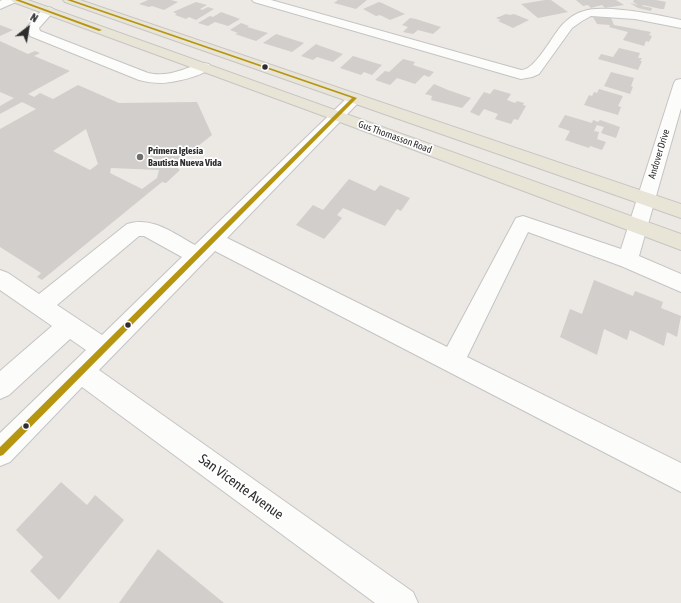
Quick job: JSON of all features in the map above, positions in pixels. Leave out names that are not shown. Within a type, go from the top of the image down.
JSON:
[{"type":"main road","name":"Gus Thomasson Road","points":[[18,0],[681,242]]},
{"type":"main road","name":"Gus Thomasson Road","points":[[69,0],[681,211]]},
{"type":"street","points":[[0,5],[12,0]]},
{"type":"street","points":[[258,0],[525,75],[534,72],[564,29],[574,19],[589,13],[627,14],[681,24]]},
{"type":"street","points":[[48,11],[32,26],[34,33],[131,73],[155,80],[175,78],[204,67]]},
{"type":"street","name":"Andover Drive","points":[[628,260],[645,199],[681,83]]},
{"type":"street","points":[[0,452],[204,247],[356,98]]},
{"type":"street","points":[[452,362],[524,223],[628,260],[681,283]]},
{"type":"street","points":[[40,306],[134,229],[148,229],[204,247],[452,362],[681,478]]},
{"type":"street","points":[[0,279],[104,349]]},
{"type":"street","points":[[0,387],[69,325]]},
{"type":"street","name":"San Vicente Avenue","points":[[80,371],[402,603]]},
{"type":"building","points":[[148,0],[171,0],[178,2],[164,10],[139,4]]},
{"type":"building","points":[[338,0],[367,0],[356,9],[334,3]]},
{"type":"building","points":[[551,0],[568,12],[538,18],[521,4]]},
{"type":"building","points":[[576,0],[616,0],[624,5],[605,8],[602,5],[591,8],[588,5],[583,6]]},
{"type":"building","points":[[634,0],[656,0],[666,2],[664,9],[642,6],[652,8],[651,11],[638,8],[630,3],[638,5],[633,2]]},
{"type":"building","points":[[196,2],[207,5],[200,9],[202,10],[208,7],[214,9],[196,20],[189,17],[186,19],[175,15],[177,14],[173,12]]},
{"type":"building","points":[[379,2],[405,14],[390,20],[380,15],[376,16],[363,9]]},
{"type":"building","points":[[221,12],[240,19],[228,26],[215,22],[208,26],[198,23],[210,16],[213,17]]},
{"type":"building","points":[[506,14],[514,14],[529,20],[513,28],[498,21],[501,20],[496,18]]},
{"type":"building","points":[[593,17],[611,18],[614,25],[651,32],[649,35],[652,36],[649,42],[646,41],[644,46],[623,40],[628,32],[609,27],[610,25],[597,24]]},
{"type":"building","points":[[410,18],[441,27],[433,34],[418,30],[413,34],[403,32],[408,27],[402,25]]},
{"type":"building","points":[[241,23],[249,26],[247,27],[268,33],[256,41],[235,34],[238,33],[230,30]]},
{"type":"building","points":[[0,25],[13,30],[0,36]]},
{"type":"building","points":[[276,34],[304,43],[292,52],[263,43]]},
{"type":"building","name":"Primera Iglesia Bautista Nueva Vida","points":[[0,41],[28,54],[35,51],[40,53],[34,56],[70,71],[28,94],[34,97],[40,93],[53,99],[78,85],[119,103],[197,102],[212,135],[174,165],[180,170],[166,183],[162,182],[42,280],[37,277],[41,273],[0,247],[0,129],[36,109],[22,102],[0,114],[0,106],[14,98],[0,92]],"holes":[[[86,129],[98,164],[90,170],[53,151]],[[111,168],[159,170],[157,178],[142,189],[110,173]]]},
{"type":"building","points":[[316,44],[343,54],[333,62],[317,57],[313,60],[301,56]]},
{"type":"building","points":[[619,48],[640,53],[638,58],[642,58],[640,61],[642,61],[638,70],[598,59],[601,54],[613,57]]},
{"type":"building","points":[[353,56],[382,65],[372,75],[364,72],[361,75],[340,68]]},
{"type":"building","points":[[403,59],[415,62],[413,65],[434,72],[429,77],[424,75],[415,84],[397,78],[390,85],[375,80],[385,71],[389,72]]},
{"type":"building","points":[[611,72],[634,78],[631,86],[633,87],[630,94],[604,86]]},
{"type":"building","points":[[434,84],[471,98],[462,108],[431,100],[432,96],[425,94]]},
{"type":"building","points":[[494,89],[511,94],[507,100],[515,103],[517,101],[524,103],[523,105],[526,106],[518,120],[514,119],[511,124],[495,119],[498,114],[484,109],[479,116],[470,112],[484,92],[490,94]]},
{"type":"building","points":[[599,89],[623,96],[618,106],[621,107],[618,115],[584,105],[589,95],[592,96],[594,92],[597,93]]},
{"type":"building","points":[[565,115],[592,123],[593,120],[598,122],[600,120],[620,127],[616,138],[601,133],[604,127],[597,125],[594,131],[599,132],[597,139],[606,142],[602,150],[590,146],[589,148],[565,140],[570,131],[558,127]]},
{"type":"building","points":[[349,179],[375,191],[380,185],[410,198],[401,211],[397,209],[385,226],[343,208],[337,215],[342,218],[324,239],[296,225],[313,205],[323,210]]},
{"type":"building","points":[[594,280],[633,296],[635,291],[663,302],[661,308],[681,316],[677,337],[667,332],[664,346],[630,330],[627,340],[604,329],[597,355],[560,337],[570,309],[582,314]]},
{"type":"building","points":[[61,482],[87,505],[95,495],[124,520],[59,600],[30,571],[43,557],[16,530]]},
{"type":"building","points":[[158,549],[224,603],[119,603]]},
{"type":"transit line","points":[[17,0],[100,30]]},
{"type":"transit line","points":[[0,452],[355,98],[69,0]]},
{"type":"place","name":"Primera Iglesia Bautista Nueva Vida","points":[[140,157]]}]
